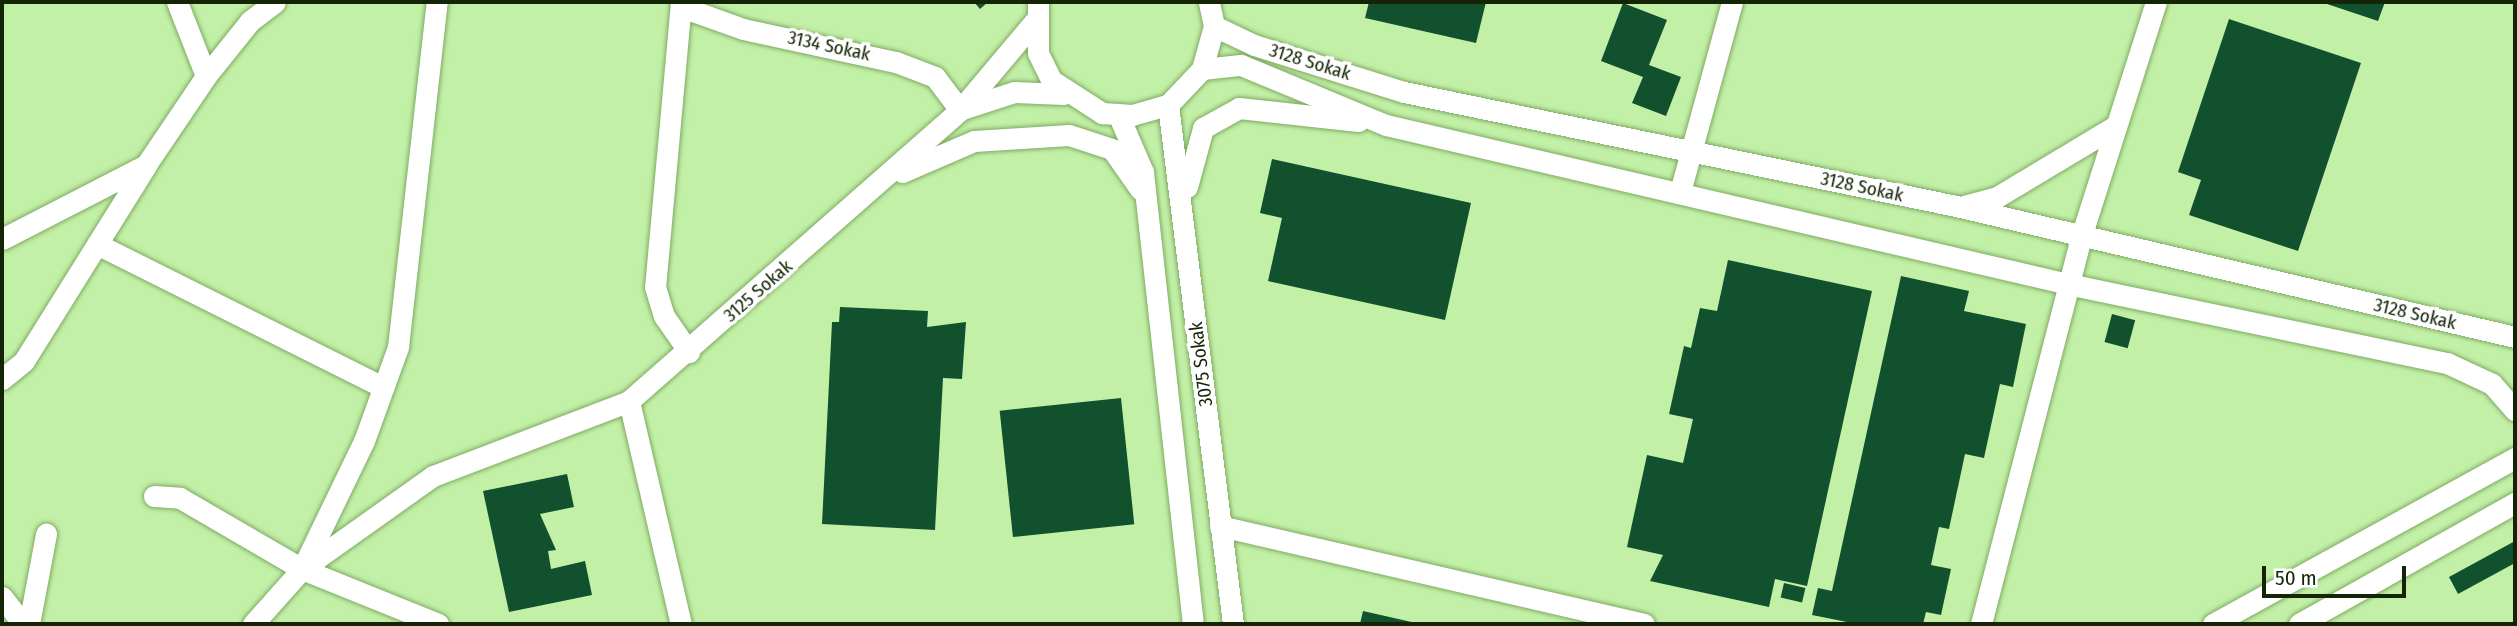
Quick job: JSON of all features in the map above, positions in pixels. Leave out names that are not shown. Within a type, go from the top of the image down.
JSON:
[{"type":"street","points":[[177,2],[206,76]]},
{"type":"street","points":[[2,379],[24,361],[146,165],[206,76],[250,21],[275,2]]},
{"type":"street","points":[[253,624],[302,569],[365,441],[398,347],[438,2]]},
{"type":"street","points":[[681,2],[655,287],[664,316],[689,352]]},
{"type":"street","name":"3134 Sokak","points":[[689,2],[710,19],[853,49],[935,77],[960,110]]},
{"type":"street","points":[[1118,114],[1168,104],[1202,69],[1214,26],[1209,2]]},
{"type":"street","points":[[1680,192],[1689,151],[1732,2]]},
{"type":"street","points":[[1986,621],[2080,240],[2156,2]]},
{"type":"street","points":[[1036,12],[1038,53],[1064,94]]},
{"type":"street","name":"3125 Sokak","points":[[302,569],[433,476],[629,401],[689,352],[960,110],[1036,12]]},
{"type":"street","name":"3128 Sokak","points":[[1214,26],[1254,45],[1404,92],[1956,206],[2080,240],[2515,337]]},
{"type":"street","name":"3128 Sokak","points":[[1202,69],[1241,65],[1386,125]]},
{"type":"street","name":"3125 Sokak","points":[[960,110],[1014,92],[1064,94],[1118,114]]},
{"type":"street","name":"3075 Sokak","points":[[1168,104],[1233,624]]},
{"type":"street","name":"3128 Sokak","points":[[1184,217],[1192,154],[1202,128],[1219,116],[1263,108],[1386,125],[2068,284],[2446,363],[2492,384],[2515,410]]},
{"type":"street","name":"3075 Sokak","points":[[1118,114],[1138,153],[1145,197],[1193,624]]},
{"type":"street","points":[[1956,206],[1997,197],[2115,126]]},
{"type":"street","name":"3125 Sokak","points":[[884,180],[974,141],[1069,135],[1112,149],[1145,197]]},
{"type":"street","points":[[2,239],[146,165]]},
{"type":"street","points":[[97,244],[383,387]]},
{"type":"street","points":[[629,401],[681,624]]},
{"type":"street","points":[[2213,624],[2515,458]]},
{"type":"street","points":[[154,496],[180,498],[217,515],[378,615],[438,624]]},
{"type":"street","points":[[2299,624],[2515,503]]},
{"type":"street","points":[[1220,526],[1644,624]]},
{"type":"street","points":[[29,624],[33,575],[46,534]]},
{"type":"street","points":[[2,597],[23,624]]},
{"type":"building","points":[[974,2],[988,2],[980,9]]},
{"type":"building","points":[[1369,2],[1486,2],[1476,43],[1365,18]]},
{"type":"building","points":[[2321,2],[2385,2],[2378,21]]},
{"type":"building","points":[[1623,3],[1667,20],[1649,65],[1681,77],[1666,116],[1632,103],[1643,77],[1601,61]]},
{"type":"building","points":[[2229,19],[2361,63],[2298,251],[2189,215],[2201,180],[2178,172]]},
{"type":"building","points":[[1272,159],[1471,203],[1445,320],[1268,281],[1282,218],[1260,213]]},
{"type":"building","points":[[1728,260],[1872,291],[1807,586],[1775,579],[1769,607],[1650,581],[1663,555],[1627,547],[1647,455],[1683,463],[1693,419],[1669,414],[1684,346],[1691,348],[1700,308],[1717,311]]},
{"type":"building","points":[[1901,276],[1969,291],[1964,311],[2026,324],[2013,387],[2000,384],[1984,458],[1965,454],[1949,529],[1939,527],[1931,565],[1951,569],[1941,615],[1926,612],[1923,624],[1857,624],[1812,615],[1818,588],[1832,591]]},
{"type":"building","points":[[840,307],[928,311],[927,327],[966,322],[962,379],[943,378],[935,530],[822,524],[832,322],[839,322]]},
{"type":"building","points":[[2112,314],[2135,320],[2128,348],[2104,342]]},
{"type":"building","points":[[1121,398],[1134,524],[1013,537],[1000,411]]},
{"type":"building","points":[[567,474],[574,507],[540,514],[556,550],[548,551],[551,569],[585,561],[592,595],[509,612],[483,491]]},
{"type":"building","points":[[2515,541],[2515,563],[2458,594],[2449,577]]},
{"type":"building","points":[[1784,583],[1805,588],[1802,603],[1781,598]]},
{"type":"building","points":[[1363,611],[1416,623],[1416,624],[1360,624]]}]
